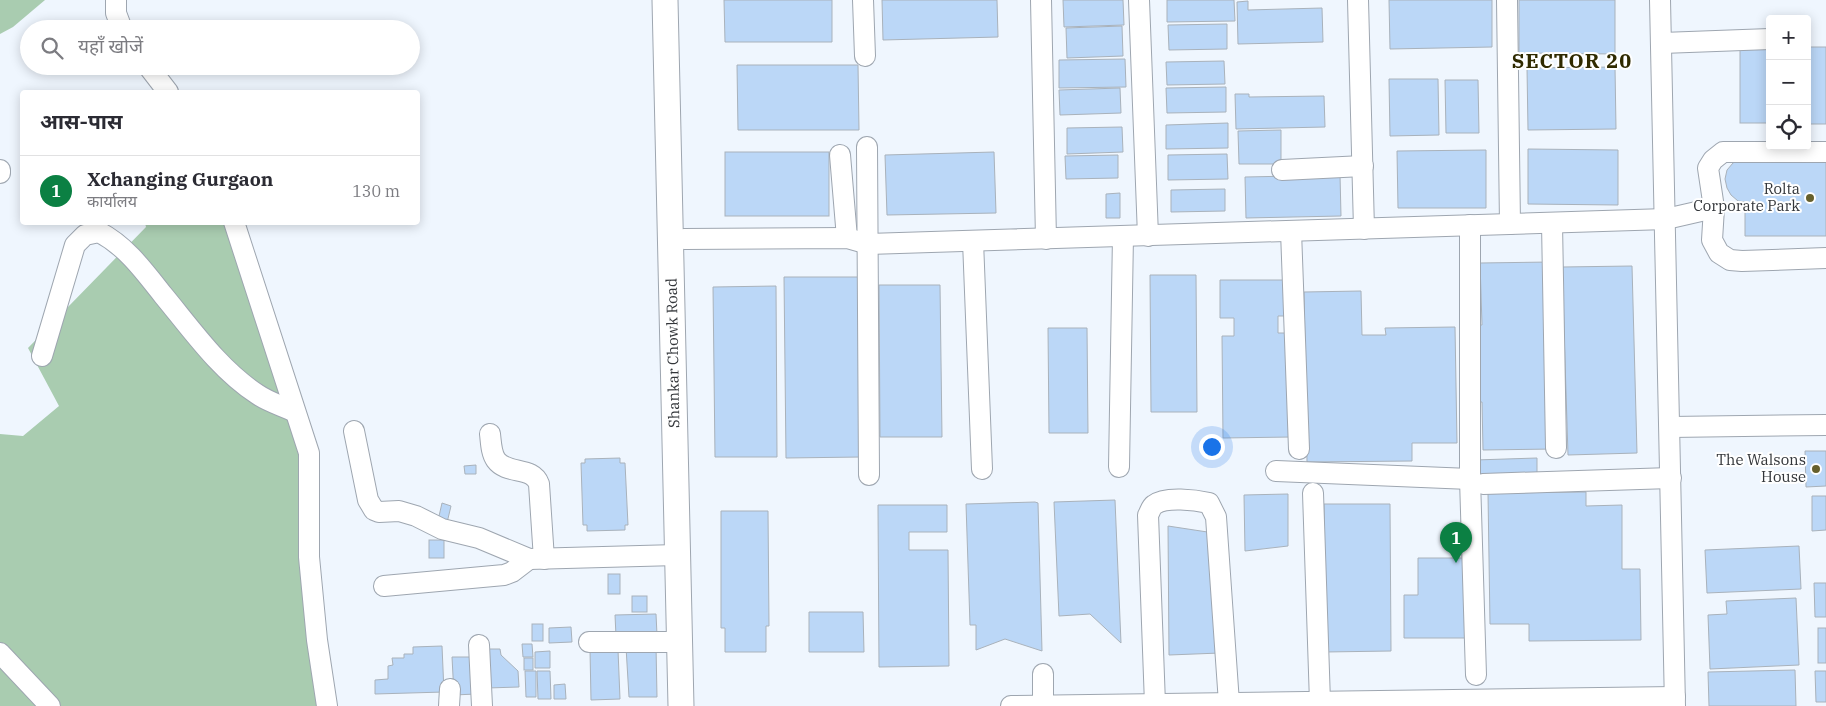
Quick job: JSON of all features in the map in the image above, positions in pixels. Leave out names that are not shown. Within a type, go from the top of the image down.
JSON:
[{"type":"main road","name":"Shankar Chowk Road","points":[[665,0],[681,706]]},
{"type":"main road","name":"Shankar Chowk Road","points":[[680,0],[691,706]]},
{"type":"street","points":[[116,0],[116,13],[119,20]]},
{"type":"street","points":[[864,0],[865,56]]},
{"type":"street","points":[[1040,0],[1046,239]]},
{"type":"street","points":[[1139,0],[1148,236]]},
{"type":"street","points":[[1358,0],[1364,229]]},
{"type":"street","points":[[1507,0],[1510,224]]},
{"type":"street","points":[[1011,706],[1320,702],[1675,701],[1660,0]]},
{"type":"street","points":[[1662,43],[1766,39]]},
{"type":"street","points":[[155,75],[166,90]]},
{"type":"street","points":[[867,147],[869,475]]},
{"type":"street","points":[[1826,152],[1723,152],[1713,160],[1708,168],[1714,208],[1712,240],[1719,252],[1730,260],[1742,261],[1826,258]]},
{"type":"street","points":[[840,155],[846,238]]},
{"type":"street","points":[[1282,170],[1363,166]]},
{"type":"street","points":[[684,239],[846,238],[868,244],[1148,236],[1666,219],[1714,208]]},
{"type":"street","points":[[1552,223],[1556,448]]},
{"type":"street","points":[[235,225],[309,453],[309,556],[317,640],[327,706]]},
{"type":"street","points":[[1470,225],[1476,482],[1476,675]]},
{"type":"street","points":[[1291,231],[1300,449]]},
{"type":"street","points":[[42,356],[75,245],[85,235],[99,232],[114,240],[134,259],[206,348],[236,378],[259,395],[295,412]]},
{"type":"street","points":[[1119,467],[1123,236]]},
{"type":"street","points":[[973,241],[982,469]]},
{"type":"street","points":[[1670,427],[1826,425]]},
{"type":"street","points":[[354,431],[368,500],[374,510],[379,512],[400,511],[442,529],[479,538],[536,559],[677,556]]},
{"type":"street","points":[[490,434],[493,454],[497,461],[506,468],[537,478],[539,484],[536,559]]},
{"type":"street","points":[[1276,471],[1476,482],[1671,478]]},
{"type":"street","points":[[1313,493],[1320,702]]},
{"type":"street","points":[[1155,704],[1148,515],[1152,506],[1162,500],[1198,500],[1209,503],[1216,517],[1229,703]]},
{"type":"street","points":[[384,586],[504,575],[536,559]]},
{"type":"street","points":[[589,642],[679,642]]},
{"type":"street","points":[[478,645],[482,706]]},
{"type":"street","points":[[0,653],[50,706]]},
{"type":"street","points":[[1043,674],[1043,706]]},
{"type":"green space","points":[[0,0],[45,0],[13,27],[0,34]]},
{"type":"green space","points":[[146,225],[235,225],[309,453],[327,706],[0,706],[0,434],[23,436],[59,406],[28,348],[146,227]]},
{"type":"building","points":[[724,0],[832,0],[832,42],[725,42]]},
{"type":"building","points":[[882,0],[997,0],[998,37],[883,40]]},
{"type":"building","points":[[1063,0],[1123,0],[1124,25],[1064,27]]},
{"type":"building","points":[[1167,0],[1234,0],[1235,21],[1167,22]]},
{"type":"building","points":[[1389,0],[1492,0],[1492,47],[1390,49]]},
{"type":"building","points":[[1519,0],[1615,0],[1615,54],[1519,53]]},
{"type":"building","points":[[1248,1],[1248,10],[1322,8],[1323,42],[1238,44],[1237,2]]},
{"type":"building","points":[[1227,24],[1227,49],[1169,50],[1168,25]]},
{"type":"building","points":[[1122,26],[1123,56],[1067,58],[1066,28]]},
{"type":"building","points":[[1811,47],[1826,47],[1826,124],[1811,124]]},
{"type":"building","points":[[1740,49],[1766,49],[1766,123],[1740,123]]},
{"type":"building","points":[[1125,59],[1126,87],[1059,88],[1059,60]]},
{"type":"building","points":[[1224,61],[1225,84],[1167,85],[1166,62]]},
{"type":"building","points":[[737,65],[858,65],[859,130],[738,130]]},
{"type":"building","points":[[1615,67],[1616,129],[1528,130],[1527,68]]},
{"type":"building","points":[[1389,79],[1438,79],[1439,135],[1390,136]]},
{"type":"building","points":[[1445,80],[1478,80],[1479,133],[1446,133]]},
{"type":"building","points":[[1226,87],[1226,112],[1167,113],[1166,88]]},
{"type":"building","points":[[1120,88],[1121,113],[1060,115],[1059,90]]},
{"type":"building","points":[[1235,94],[1249,94],[1249,97],[1324,96],[1325,127],[1236,129]]},
{"type":"building","points":[[1228,123],[1228,148],[1166,149],[1166,125]]},
{"type":"building","points":[[1122,127],[1123,152],[1067,154],[1067,128]]},
{"type":"building","points":[[1281,130],[1281,164],[1239,164],[1238,131]]},
{"type":"building","points":[[1528,149],[1618,150],[1618,205],[1528,204]]},
{"type":"building","points":[[1486,150],[1486,208],[1398,208],[1397,151]]},
{"type":"building","points":[[725,152],[829,152],[829,216],[725,216]]},
{"type":"building","points":[[994,152],[996,213],[887,215],[885,155]]},
{"type":"building","points":[[1227,154],[1228,179],[1168,180],[1168,155]]},
{"type":"building","points":[[1118,155],[1118,178],[1066,179],[1065,156]]},
{"type":"building","points":[[1740,158],[1826,159],[1826,236],[1745,236],[1745,202],[1738,201],[1731,195],[1725,179],[1727,170]]},
{"type":"building","points":[[1340,175],[1341,216],[1246,218],[1245,177]]},
{"type":"building","points":[[1225,189],[1225,211],[1171,212],[1171,190]]},
{"type":"building","points":[[1120,193],[1120,218],[1106,218],[1106,194]]},
{"type":"building","points":[[1550,262],[1554,449],[1483,450],[1482,402],[1474,402],[1472,325],[1482,325],[1480,263]]},
{"type":"building","points":[[1632,266],[1637,453],[1568,455],[1562,267]]},
{"type":"building","points":[[1150,275],[1196,275],[1197,412],[1151,412]]},
{"type":"building","points":[[784,277],[859,277],[861,457],[786,458]]},
{"type":"building","points":[[1220,280],[1289,280],[1289,316],[1278,316],[1278,333],[1291,333],[1292,437],[1223,438],[1222,336],[1234,336],[1234,318],[1220,318]]},
{"type":"building","points":[[879,285],[940,285],[942,437],[880,437]]},
{"type":"building","points":[[776,286],[777,457],[715,457],[713,287]]},
{"type":"building","points":[[1361,291],[1362,335],[1386,335],[1385,328],[1455,327],[1457,443],[1412,443],[1412,461],[1307,462],[1304,292]]},
{"type":"building","points":[[1048,328],[1087,328],[1088,433],[1049,433]]},
{"type":"building","name":"The Walsons House","points":[[1805,451],[1826,451],[1826,486],[1806,487]]},
{"type":"building","points":[[620,458],[620,463],[625,463],[628,525],[625,525],[625,530],[587,531],[587,525],[583,525],[581,463],[585,463],[585,459]]},
{"type":"building","points":[[1537,458],[1537,479],[1476,480],[1475,460]]},
{"type":"building","points":[[476,465],[476,474],[465,474],[464,466]]},
{"type":"building","points":[[1586,492],[1586,506],[1622,505],[1622,569],[1640,569],[1641,640],[1529,641],[1529,624],[1490,624],[1488,493]]},
{"type":"building","points":[[1288,494],[1288,546],[1245,551],[1244,495]]},
{"type":"building","points":[[1812,496],[1826,496],[1826,530],[1812,531]]},
{"type":"building","points":[[1115,500],[1121,643],[1090,614],[1059,616],[1054,502]]},
{"type":"building","points":[[442,503],[451,506],[446,527],[437,525]]},
{"type":"building","points":[[1038,503],[1042,651],[1005,639],[976,650],[976,625],[970,625],[966,504]]},
{"type":"building","points":[[1324,504],[1390,504],[1391,651],[1325,652]]},
{"type":"building","points":[[878,505],[947,505],[947,532],[909,532],[909,550],[948,550],[949,666],[879,667]]},
{"type":"building","points":[[721,511],[768,511],[769,626],[766,626],[766,652],[725,652],[725,628],[721,628]]},
{"type":"building","points":[[1168,526],[1214,533],[1220,653],[1169,655]]},
{"type":"building","points":[[429,540],[444,540],[444,558],[429,558]]},
{"type":"building","points":[[1799,546],[1801,589],[1707,593],[1705,550]]},
{"type":"building","points":[[1418,558],[1465,558],[1466,638],[1404,638],[1404,595],[1418,595]]},
{"type":"building","points":[[608,574],[620,574],[620,594],[608,594]]},
{"type":"building","points":[[1814,583],[1826,583],[1826,617],[1815,617]]},
{"type":"building","points":[[632,596],[647,596],[647,612],[632,612]]},
{"type":"building","points":[[1796,598],[1799,665],[1710,669],[1708,615],[1727,614],[1726,601]]},
{"type":"building","points":[[809,612],[863,612],[864,652],[809,652]]},
{"type":"building","points":[[656,614],[657,635],[616,636],[615,615]]},
{"type":"building","points":[[532,624],[543,624],[543,641],[532,641]]},
{"type":"building","points":[[571,627],[572,642],[549,643],[549,628]]},
{"type":"building","points":[[1818,628],[1826,628],[1826,663],[1818,663]]},
{"type":"building","points":[[522,644],[532,644],[533,657],[523,657]]},
{"type":"building","points":[[442,646],[444,692],[375,694],[375,680],[388,679],[388,666],[393,665],[392,658],[404,658],[404,654],[413,654],[413,647]]},
{"type":"building","points":[[656,646],[657,697],[629,697],[626,647]]},
{"type":"building","points":[[485,649],[500,649],[501,655],[518,671],[519,687],[487,688]]},
{"type":"building","points":[[590,650],[618,650],[620,699],[591,700]]},
{"type":"building","points":[[550,651],[550,668],[535,668],[535,652]]},
{"type":"building","points":[[452,657],[474,657],[476,694],[454,695]]},
{"type":"building","points":[[524,658],[533,658],[533,670],[524,670]]},
{"type":"building","points":[[1795,670],[1796,706],[1709,706],[1708,672]]},
{"type":"building","points":[[525,671],[536,671],[536,697],[526,697]]},
{"type":"building","points":[[537,671],[550,671],[551,699],[538,699]]},
{"type":"building","points":[[1815,671],[1826,671],[1826,702],[1816,702]]},
{"type":"building","points":[[565,684],[566,699],[554,699],[554,685]]},
{"type":"place","name":"Rolta Corporate Park","points":[[1810,198]]},
{"type":"place","name":"The Walsons House","points":[[1816,469]]},
{"type":"place","name":"Xchanging Gurgaon","points":[[1456,563]]},
{"type":"district","name":"SECTOR 20","points":[[1572,61]]}]
